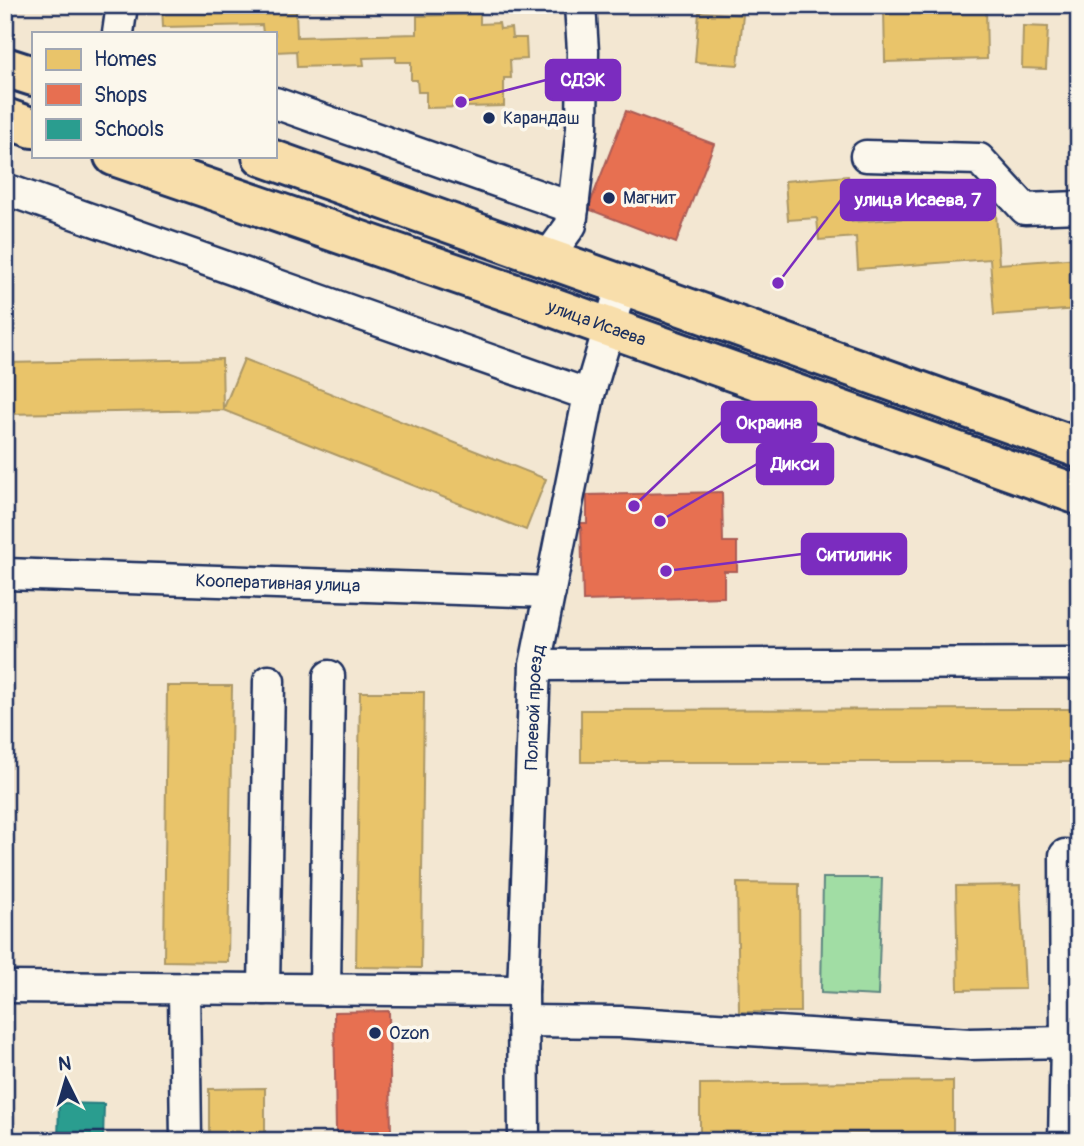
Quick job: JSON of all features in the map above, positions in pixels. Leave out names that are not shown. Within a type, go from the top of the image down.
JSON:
[{"type":"main road","points":[[5,67],[32,76]]},
{"type":"main road","points":[[5,118],[32,128]]},
{"type":"main road","name":"улица Исаева","points":[[120,158],[609,327],[1079,495]]},
{"type":"main road","points":[[268,158],[1079,448]]},
{"type":"street","points":[[118,32],[122,5]]},
{"type":"street","points":[[547,258],[570,225],[573,208],[582,128],[583,51],[580,5]]},
{"type":"street","points":[[276,103],[573,208]]},
{"type":"street","points":[[866,156],[979,159],[1025,209],[1079,207]]},
{"type":"street","points":[[5,189],[589,395]]},
{"type":"street","name":"Полевой проезд","points":[[524,1141],[523,991],[535,665],[589,395],[622,284]]},
{"type":"street","name":"Кооперативная улица","points":[[5,574],[550,592]]},
{"type":"street","points":[[535,665],[1079,665]]},
{"type":"street","points":[[325,990],[329,676]]},
{"type":"street","points":[[264,989],[269,681]]},
{"type":"street","points":[[1064,1141],[1065,855]]},
{"type":"street","points":[[5,987],[523,991]]},
{"type":"street","points":[[184,988],[186,1141]]},
{"type":"street","points":[[523,1021],[620,1022],[970,1044],[1066,1042]]},
{"type":"green space","points":[[823,878],[882,878],[878,996],[821,993]]},
{"type":"building: Homes","points":[[162,5],[263,5],[263,12],[296,11],[297,37],[417,34],[417,16],[480,14],[480,24],[499,23],[500,29],[511,28],[512,38],[526,38],[527,59],[510,60],[511,78],[504,78],[504,106],[426,108],[426,92],[418,92],[417,80],[411,80],[411,62],[396,62],[396,57],[363,58],[364,65],[297,67],[296,51],[276,52],[276,32],[263,32],[262,25],[163,27]]},
{"type":"building: Homes","points":[[986,5],[987,59],[885,62],[884,8]]},
{"type":"building: Homes","points":[[699,12],[743,15],[738,65],[695,62]]},
{"type":"building: Homes","points":[[1023,26],[1048,27],[1046,69],[1022,68]]},
{"type":"building: Homes","points":[[848,176],[852,222],[996,212],[999,264],[1079,258],[1079,309],[994,315],[990,259],[858,269],[856,237],[819,240],[817,218],[788,220],[785,181]]},
{"type":"building: Homes","points":[[222,359],[223,410],[5,414],[5,363]]},
{"type":"building: Homes","points":[[244,359],[546,479],[526,530],[223,410]]},
{"type":"building: Homes","points":[[167,686],[232,686],[228,962],[164,961]]},
{"type":"building: Homes","points":[[360,692],[424,692],[421,968],[356,967]]},
{"type":"building: Homes","points":[[1079,709],[1079,762],[581,762],[581,710]]},
{"type":"building: Homes","points":[[737,883],[799,884],[800,1012],[739,1012]]},
{"type":"building: Homes","points":[[1020,885],[1025,989],[958,990],[956,886]]},
{"type":"building: Homes","points":[[953,1081],[953,1132],[700,1135],[700,1084]]},
{"type":"building: Homes","points":[[265,1088],[265,1141],[209,1141],[209,1089]]},
{"type":"building: Shops","points":[[626,111],[714,144],[676,243],[588,209]]},
{"type":"building: Shops","points":[[722,492],[723,542],[737,542],[737,571],[724,571],[724,597],[583,601],[581,523],[587,523],[587,495]]},
{"type":"building: Shops","points":[[389,1011],[391,1132],[336,1132],[334,1012]]},
{"type":"building: Schools","points":[[59,1103],[104,1104],[103,1141],[58,1141]]},
{"type":"place","name":"СДЭК","points":[[461,102]]},
{"type":"place","name":"Карандаш","points":[[489,118]]},
{"type":"place","name":"Магнит","points":[[609,198]]},
{"type":"place","name":"улица Исаева, 7","points":[[778,283]]},
{"type":"place","name":"Окраина","points":[[634,506]]},
{"type":"place","name":"Дикси","points":[[660,521]]},
{"type":"place","name":"Ситилинк","points":[[666,571]]},
{"type":"place","name":"Ozon","points":[[375,1033]]}]
